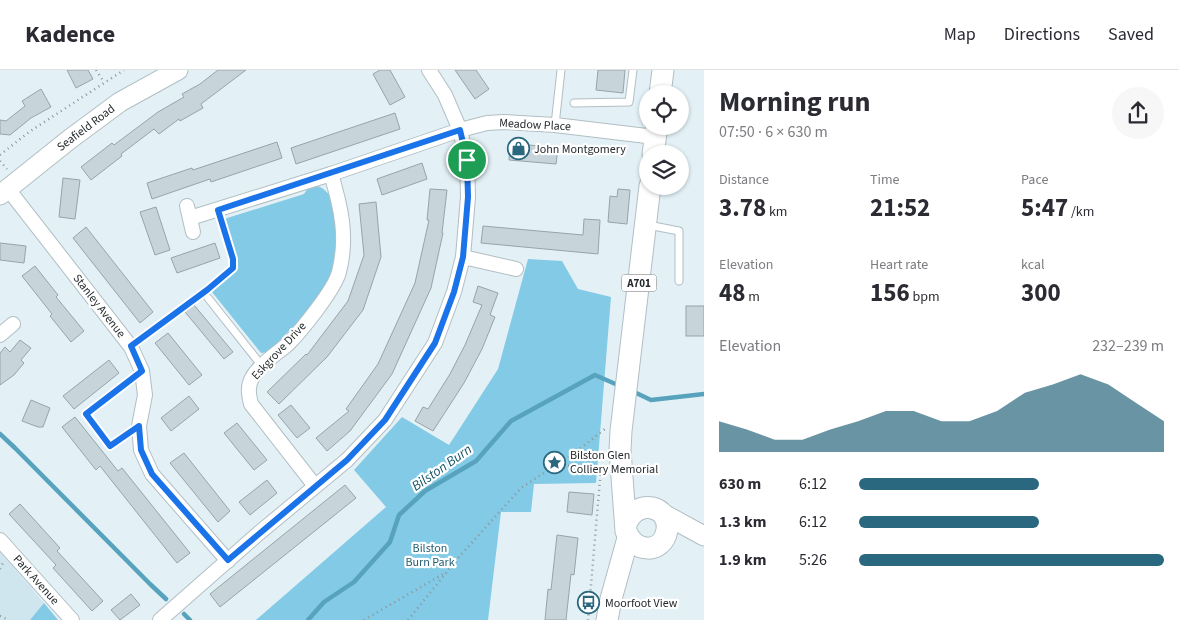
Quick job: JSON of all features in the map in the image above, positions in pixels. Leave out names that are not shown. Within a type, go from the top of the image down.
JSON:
[{"type":"main road","points":[[661,85],[663,70]]},
{"type":"main road","name":"A701","points":[[633,537],[620,450],[649,195]]},
{"type":"main road","name":"A701","points":[[622,470],[653,510]]},
{"type":"main road","points":[[607,620],[611,599],[633,537],[630,515],[637,509],[653,510],[665,519],[667,529],[664,538],[654,548],[633,537]]},
{"type":"street","name":"Seafield Road","points":[[4,192],[120,102],[178,70]]},
{"type":"street","points":[[160,620],[347,460],[385,420],[435,343],[454,292],[463,257],[468,188],[467,160],[460,130],[445,95],[429,70]]},
{"type":"street","name":"Meadow Place","points":[[190,219],[486,123],[504,122],[555,125],[655,139]]},
{"type":"street","name":"Eskgrove Drive","points":[[315,486],[251,404],[248,391],[251,379],[296,334],[320,305],[339,274],[344,237],[340,204],[331,174]]},
{"type":"street","name":"Stanley Avenue","points":[[4,192],[131,346],[142,371],[145,395],[139,426],[141,450],[152,474],[228,560]]},
{"type":"street","points":[[463,257],[516,269]]},
{"type":"street","points":[[0,335],[14,324]]},
{"type":"street","points":[[653,510],[704,536]]},
{"type":"street","points":[[664,538],[704,536]]},
{"type":"street","name":"Park Avenue","points":[[0,540],[72,620]]},
{"type":"lane","points":[[555,125],[561,70]]},
{"type":"lane","points":[[574,103],[629,102],[633,70]]},
{"type":"lane","points":[[645,225],[679,231],[679,281]]},
{"type":"lane","points":[[208,298],[263,366]]},
{"type":"path","points":[[96,70],[104,82]]},
{"type":"path","points":[[0,155],[29,132],[124,70]]},
{"type":"path","points":[[207,290],[233,268],[233,259],[218,210]]},
{"type":"path","points":[[131,346],[200,296]]},
{"type":"path","points":[[139,426],[110,446],[86,414],[142,371]]},
{"type":"path","points":[[408,620],[446,572],[520,488],[577,451],[625,397]]},
{"type":"path","points":[[556,465],[601,468],[588,620]]},
{"type":"path","points":[[364,620],[446,572]]},
{"type":"path","points":[[0,616],[9,620]]},
{"type":"shaded area","points":[[0,552],[44,603],[58,620],[0,620]]},
{"type":"green space","points":[[318,186],[323,188],[329,195],[334,212],[336,244],[332,270],[321,293],[305,314],[269,352],[261,353],[212,292],[236,270],[236,259],[224,219],[304,194],[308,188]]},
{"type":"green space","name":"Bilston Burn Park","points":[[528,259],[562,261],[578,289],[611,297],[596,483],[534,484],[531,512],[501,512],[488,620],[256,620],[386,507],[354,470],[402,417],[449,445],[498,369]]},
{"type":"green space","points":[[44,603],[58,620],[30,620]]},
{"type":"building","points":[[67,70],[88,70],[93,79],[76,88]]},
{"type":"building","points":[[218,70],[246,70],[201,104],[203,108],[180,121],[179,119],[159,134],[154,129],[91,180],[81,167],[112,143],[114,145],[158,112],[184,97],[182,94],[200,84]]},
{"type":"building","points":[[380,70],[390,70],[405,97],[390,105],[373,74]]},
{"type":"building","points":[[455,70],[476,70],[489,89],[475,99]]},
{"type":"building","points":[[598,70],[625,70],[623,93],[596,90]]},
{"type":"building","points":[[41,89],[51,107],[31,118],[10,135],[0,134],[0,120],[6,121],[25,106],[22,101]]},
{"type":"building","points":[[395,113],[400,129],[296,164],[291,148]]},
{"type":"building","points":[[277,142],[282,158],[211,182],[210,179],[152,199],[147,183]]},
{"type":"building","points":[[510,143],[558,148],[556,164],[509,160]]},
{"type":"building","points":[[422,163],[427,179],[382,195],[377,179]]},
{"type":"building","points":[[63,178],[80,180],[75,219],[59,217]]},
{"type":"building","points":[[430,189],[447,190],[443,233],[431,288],[392,374],[350,431],[327,451],[316,438],[349,411],[346,409],[378,364],[415,283],[429,220],[427,220]]},
{"type":"building","points":[[618,189],[630,190],[627,224],[608,222],[610,196],[617,197]]},
{"type":"building","points":[[376,202],[381,257],[363,310],[327,357],[279,404],[267,392],[307,355],[348,301],[364,255],[359,204]]},
{"type":"building","points":[[156,207],[170,250],[155,255],[140,212]]},
{"type":"building","points":[[584,219],[600,220],[598,254],[481,243],[483,226],[583,235]]},
{"type":"building","points":[[86,227],[153,312],[140,323],[73,238]]},
{"type":"building","points":[[0,243],[26,246],[24,263],[0,260]]},
{"type":"building","points":[[215,243],[220,258],[177,273],[171,258]]},
{"type":"building","points":[[35,266],[58,295],[56,297],[84,331],[71,342],[22,276]]},
{"type":"building","points":[[478,286],[498,293],[490,315],[495,317],[482,349],[464,383],[433,431],[415,421],[423,407],[428,409],[450,374],[465,345],[482,305],[473,302]]},
{"type":"building","points":[[194,305],[233,352],[224,359],[185,312]]},
{"type":"building","points":[[686,306],[704,306],[704,336],[686,336]]},
{"type":"building","points":[[168,333],[202,375],[189,385],[155,343]]},
{"type":"building","points":[[20,340],[31,348],[21,360],[24,363],[14,375],[0,385],[0,353],[5,347],[10,352]]},
{"type":"building","points":[[109,360],[119,373],[74,409],[63,396]]},
{"type":"building","points":[[189,396],[199,409],[171,431],[161,418]]},
{"type":"building","points":[[31,400],[50,408],[43,427],[22,421]]},
{"type":"building","points":[[291,405],[310,428],[297,438],[278,415]]},
{"type":"building","points":[[75,417],[118,471],[122,468],[190,553],[177,563],[100,466],[96,470],[62,427]]},
{"type":"building","points":[[237,423],[267,460],[254,470],[224,433]]},
{"type":"building","points":[[184,453],[230,511],[218,522],[170,463]]},
{"type":"building","points":[[267,480],[277,493],[250,515],[239,502]]},
{"type":"building","points":[[345,485],[356,498],[220,607],[210,594]]},
{"type":"building","points":[[569,492],[594,494],[592,515],[567,512]]},
{"type":"building","points":[[20,504],[60,548],[57,551],[103,601],[92,611],[53,568],[56,565],[9,514]]},
{"type":"building","points":[[557,535],[578,538],[574,575],[571,574],[566,620],[545,620],[548,589],[551,590]]},
{"type":"building","points":[[131,594],[140,605],[120,620],[111,610]]},
{"type":"waterway","name":"Bilston Burn","points":[[308,620],[324,602],[354,582],[390,542],[399,515],[425,491],[476,461],[511,421],[595,375],[620,386]]},
{"type":"waterway","name":"Bilston Burn","points":[[632,391],[651,400],[704,394]]},
{"type":"waterway","points":[[0,434],[166,599]]},
{"type":"waterway","points":[[184,614],[190,620]]},
{"type":"place","name":"John Montgomery","points":[[518,149]]},
{"type":"place","name":"Bilston Glen Colliery Memorial","points":[[554,462]]},
{"type":"place","name":"Moorfoot View","points":[[589,603]]},
{"type":"route","points":[[460,130],[467,160],[468,197],[463,257],[454,292],[435,343],[385,420],[347,460],[228,560],[152,474],[141,450],[139,426],[110,446],[86,414],[142,371],[131,346],[207,290],[233,268],[233,259],[218,210],[460,130]]}]
